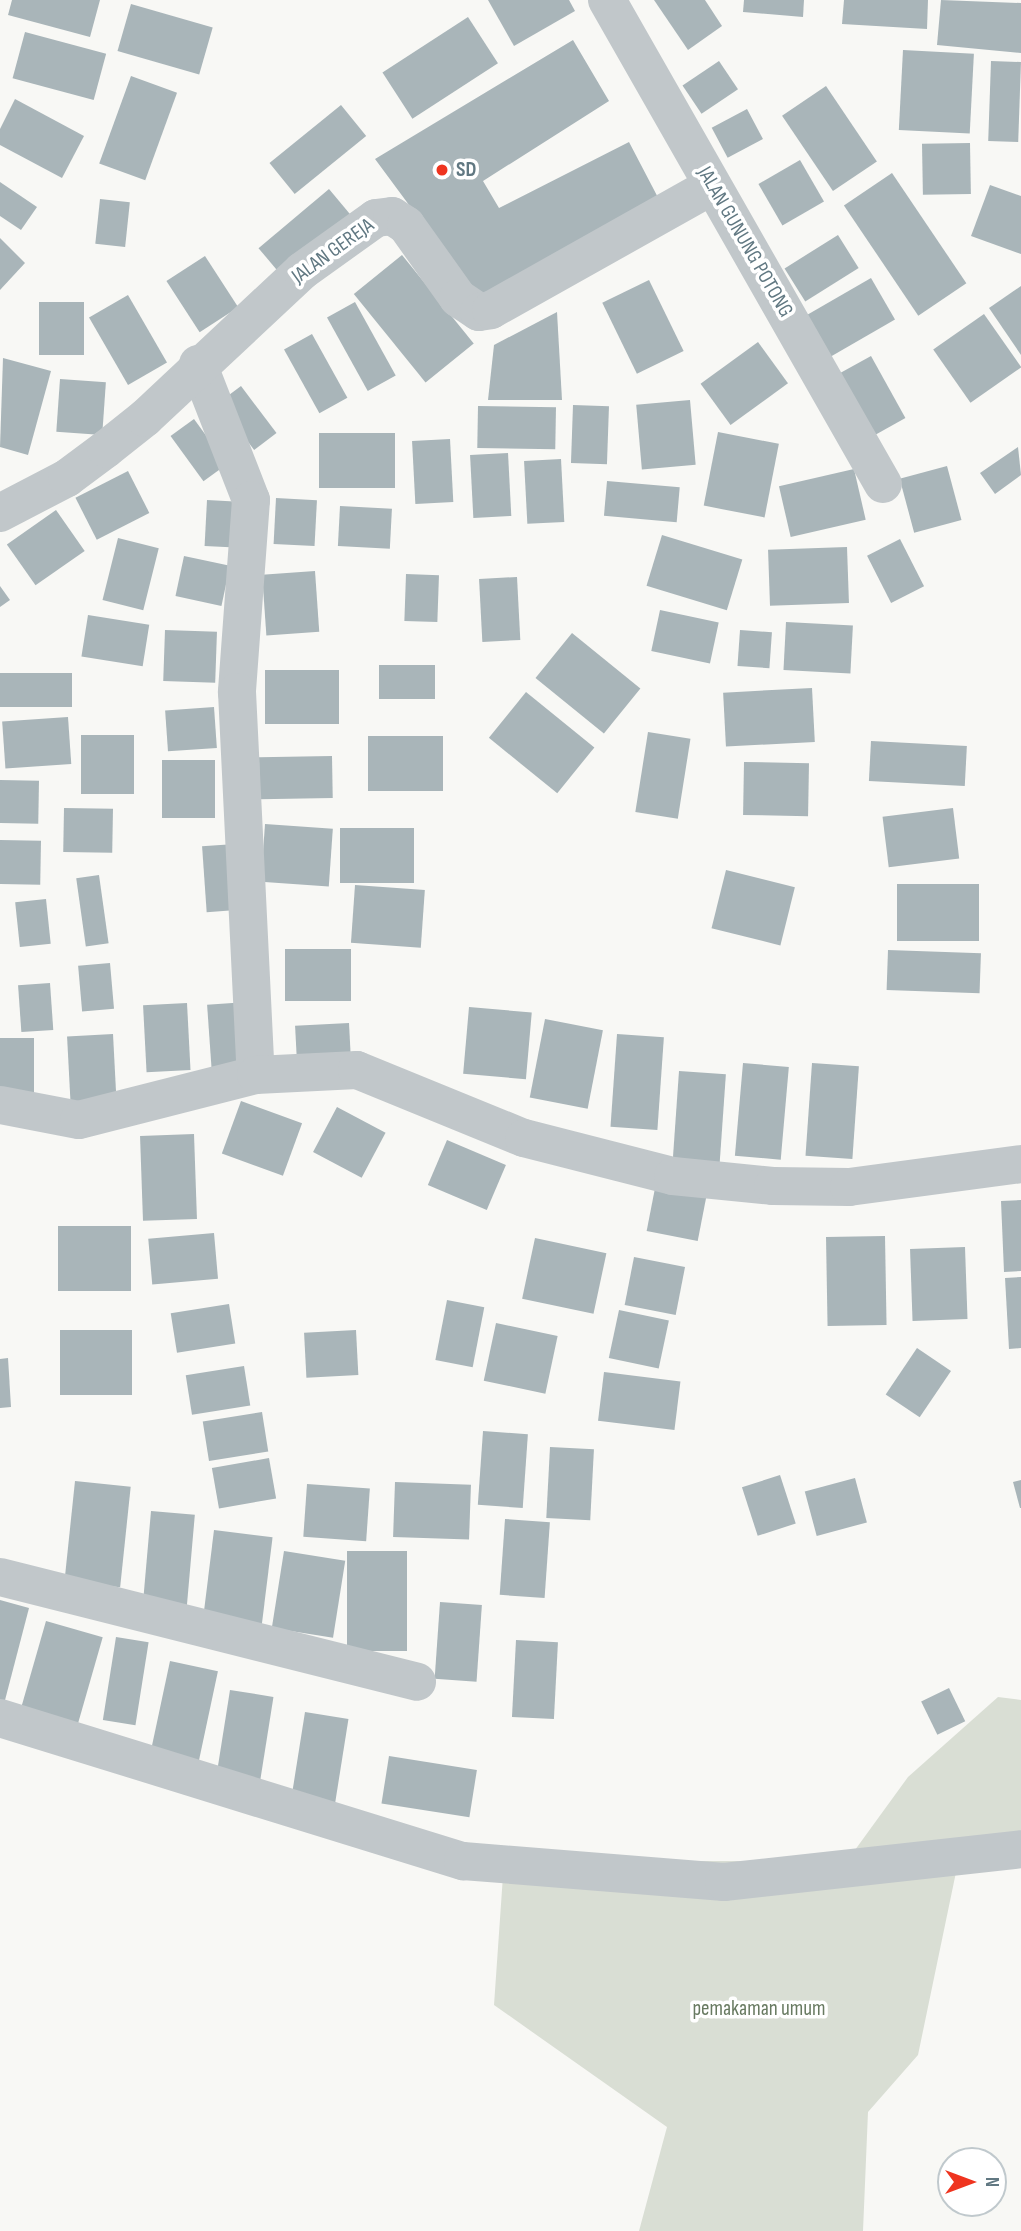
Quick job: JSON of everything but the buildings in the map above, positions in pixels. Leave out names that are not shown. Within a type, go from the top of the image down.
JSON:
[{"type":"street","name":"JALAN GUNUNG POTONG","points":[[607,0],[883,484]]},
{"type":"street","name":"JALAN GEREJA","points":[[0,513],[67,478],[106,449],[145,418],[198,364],[302,271],[376,218],[400,219],[458,298],[479,312],[491,310],[712,186]]},
{"type":"street","points":[[198,364],[251,500],[237,692],[256,1075]]},
{"type":"street","points":[[0,1105],[79,1120],[256,1075],[357,1070],[524,1138],[673,1176],[773,1186],[849,1187],[1021,1164]]},
{"type":"street","points":[[0,1577],[417,1682]]},
{"type":"street","points":[[0,1718],[463,1861],[724,1882],[1021,1849]]},
{"type":"green space","name":"pemakaman umum","points":[[998,1697],[1021,1700],[1021,1865],[960,1853],[918,2055],[868,2112],[863,2231],[639,2231],[667,2127],[494,2005],[504,1861],[847,1861],[908,1777]]},
{"type":"place","name":"SD","points":[[442,170]]}]
